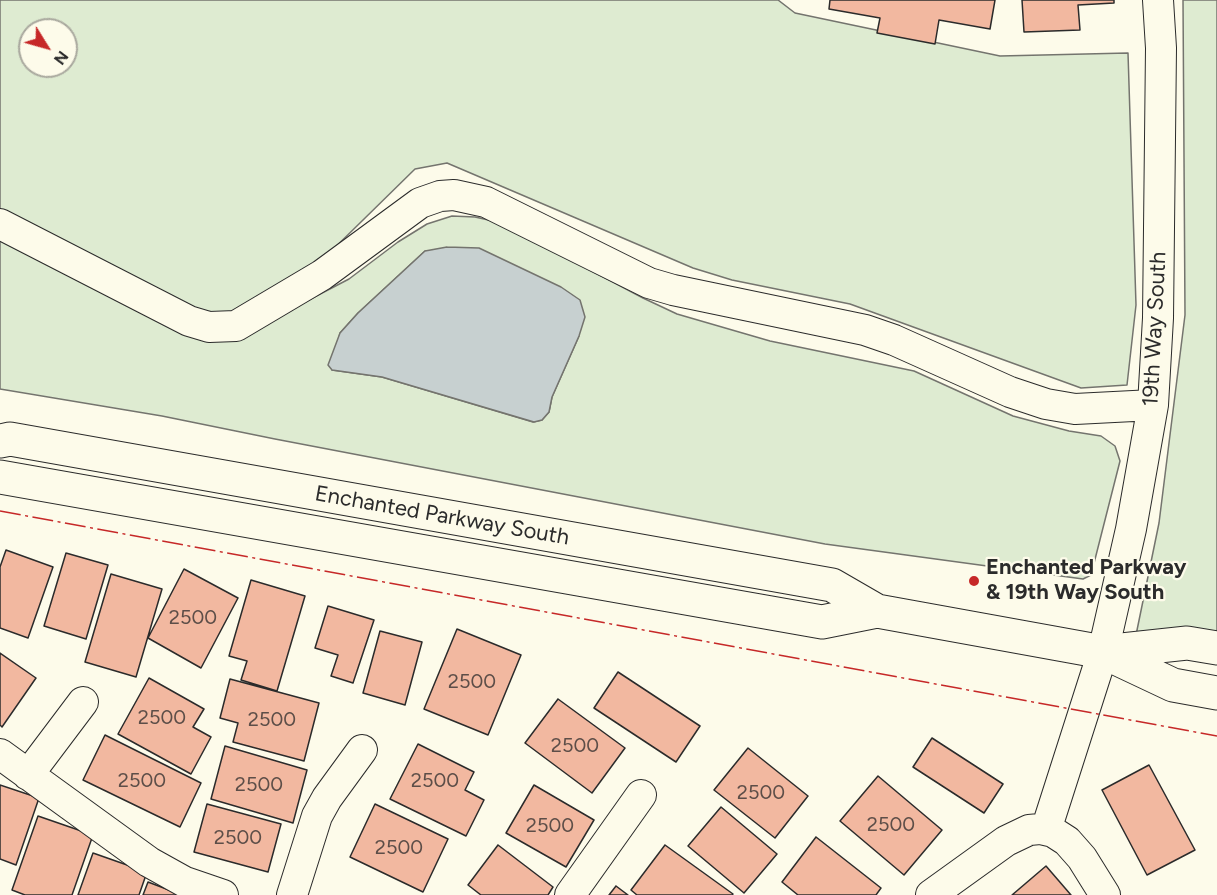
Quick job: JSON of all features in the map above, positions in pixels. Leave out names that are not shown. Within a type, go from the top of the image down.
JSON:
[{"type":"main road","name":"Enchanted Parkway South","points":[[0,441],[10,439],[832,585],[877,611],[1103,652],[1173,685],[1217,693]]},
{"type":"main road","name":"Enchanted Parkway South","points":[[0,477],[822,622],[877,611]]},
{"type":"main road","name":"Enchanted Parkway South","points":[[1103,652],[1187,643],[1217,648]]},
{"type":"street","name":"19th Way South","points":[[1047,830],[1103,652],[1131,529],[1153,405],[1158,318],[1161,59],[1158,0]]},
{"type":"street","points":[[0,224],[189,321],[209,327],[236,326],[322,275],[420,203],[440,196],[454,195],[486,202],[649,283],[866,330],[894,340],[1010,392],[1046,404],[1075,409],[1153,405]]},
{"type":"street","points":[[28,775],[83,702]]},
{"type":"street","points":[[292,895],[317,816],[327,798],[362,750]]},
{"type":"street","points":[[0,754],[149,862],[185,882],[223,895]]},
{"type":"street","points":[[570,895],[641,795]]},
{"type":"street","points":[[931,895],[980,858],[1029,830],[1047,830],[1063,838],[1071,845],[1105,895]]},
{"type":"green space","points":[[0,0],[778,0],[795,13],[1000,56],[1128,53],[1136,305],[1127,385],[1081,388],[850,304],[732,280],[693,268],[447,163],[415,169],[259,322],[301,304],[349,279],[398,242],[427,224],[452,216],[475,217],[502,223],[677,314],[770,341],[914,371],[1013,416],[1069,431],[1101,436],[1115,446],[1120,461],[1091,575],[1083,579],[825,544],[162,416],[0,389]],"holes":[[[425,251],[579,336],[552,397],[549,412],[542,420],[533,422],[382,377],[332,370],[340,333],[358,313]]]},
{"type":"green space","points":[[1183,0],[1217,0],[1217,649],[1136,635],[1159,523],[1185,315]]},
{"type":"shaded area","points":[[447,247],[479,248],[561,287],[580,300],[585,317],[579,336],[552,397],[549,412],[542,420],[534,422],[382,377],[332,370],[328,365],[340,333],[358,313],[425,251]]},
{"type":"building","points":[[830,0],[995,0],[990,29],[939,20],[935,44],[877,33],[880,18],[829,9]]},
{"type":"building","points":[[1022,0],[1114,0],[1114,3],[1078,5],[1080,30],[1024,32]]},
{"type":"building","points":[[6,550],[53,567],[28,638],[0,628],[0,567]]},
{"type":"building","points":[[66,553],[108,565],[86,639],[44,626]]},
{"type":"building","points":[[184,569],[238,598],[201,668],[148,638]]},
{"type":"building","points":[[111,574],[162,589],[136,677],[85,662]]},
{"type":"building","points":[[251,580],[305,596],[277,691],[241,680],[247,661],[229,656]]},
{"type":"building","points":[[328,606],[374,620],[353,683],[331,676],[338,655],[315,648]]},
{"type":"building","points":[[457,629],[521,655],[488,735],[424,709]]},
{"type":"building","points":[[380,631],[422,642],[405,705],[363,693]]},
{"type":"building","points":[[0,653],[36,678],[2,727],[0,725]]},
{"type":"building","points":[[618,672],[700,726],[676,762],[594,708]]},
{"type":"building","points":[[149,678],[204,709],[193,727],[211,737],[191,774],[118,734]]},
{"type":"building","points":[[230,679],[319,703],[304,761],[233,742],[238,723],[220,718]]},
{"type":"building","points":[[558,699],[625,748],[592,793],[525,743]]},
{"type":"building","points":[[105,735],[201,783],[180,827],[83,780]]},
{"type":"building","points":[[932,738],[1003,784],[984,813],[913,767]]},
{"type":"building","points":[[418,744],[474,772],[465,790],[484,800],[466,836],[390,799]]},
{"type":"building","points":[[225,746],[307,770],[293,823],[211,799]]},
{"type":"building","points":[[748,748],[808,796],[775,838],[714,790]]},
{"type":"building","points":[[1149,765],[1195,850],[1147,875],[1102,790]]},
{"type":"building","points":[[878,776],[942,830],[904,875],[840,821]]},
{"type":"building","points":[[0,785],[39,798],[16,865],[0,859]]},
{"type":"building","points":[[534,785],[594,820],[566,867],[506,833]]},
{"type":"building","points":[[207,804],[281,824],[268,872],[194,852]]},
{"type":"building","points":[[375,804],[448,839],[423,892],[350,857]]},
{"type":"building","points":[[721,807],[777,854],[744,893],[688,846]]},
{"type":"building","points":[[38,816],[93,835],[72,895],[25,895],[12,890]]},
{"type":"building","points":[[816,837],[881,888],[876,895],[798,895],[782,882]]},
{"type":"building","points":[[498,845],[553,887],[548,895],[481,895],[468,885]]},
{"type":"building","points":[[665,845],[733,894],[637,895],[631,890]]},
{"type":"building","points":[[93,853],[147,872],[139,895],[78,895]]},
{"type":"building","points":[[1046,866],[1071,895],[1012,895]]},
{"type":"building","points":[[148,882],[182,895],[143,895]]},
{"type":"building","points":[[616,886],[628,895],[609,895]]},
{"type":"power","points":[[0,511],[1217,736]]},
{"type":"place","name":"Enchanted Parkway & 19th Way South","points":[[974,581]]}]
